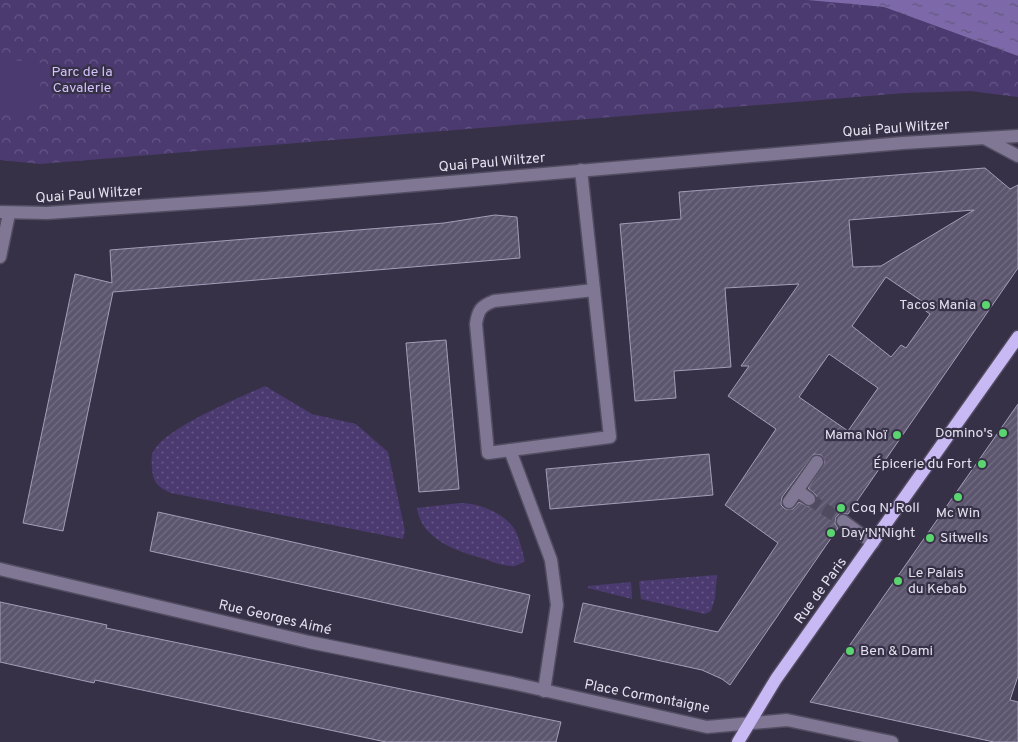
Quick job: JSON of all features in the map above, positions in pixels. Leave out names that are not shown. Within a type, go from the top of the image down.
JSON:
[{"type":"main road","name":"Rue de Paris","points":[[738,742],[776,679],[874,543],[1018,336]]},
{"type":"street","name":"Quai Paul Wiltzer","points":[[4,213],[47,214],[265,198],[903,143],[1018,136]]},
{"type":"street","points":[[986,139],[1018,156]]},
{"type":"street","points":[[581,170],[610,437],[488,453],[476,324],[478,313],[484,305],[494,301],[594,290]]},
{"type":"street","points":[[0,257],[4,213]]},
{"type":"street","points":[[510,450],[551,560],[557,605],[544,691]]},
{"type":"street","points":[[789,502],[817,462]]},
{"type":"street","points":[[797,490],[809,499]]},
{"type":"street","points":[[842,522],[874,543]]},
{"type":"street","name":"Rue Georges Aimé","points":[[0,569],[309,642],[544,691]]},
{"type":"street","name":"Place Cormontaigne","points":[[544,691],[707,727],[750,721],[786,720],[892,742]]},
{"type":"green space","name":"Parc de la Cavalerie","points":[[0,0],[807,0],[884,7],[1018,56],[1018,97],[970,91],[905,93],[40,164],[0,160]]},
{"type":"green space","points":[[0,59],[42,63],[38,111],[0,108]]},
{"type":"green space","points":[[265,386],[312,414],[356,424],[388,452],[405,531],[403,539],[171,493],[157,484],[153,473],[152,456],[157,446],[168,436],[220,406]]},
{"type":"green space","points":[[460,503],[489,509],[503,517],[517,534],[525,561],[515,566],[508,566],[453,548],[433,536],[420,519],[417,508]]},
{"type":"green space","points":[[717,575],[715,598],[711,611],[705,614],[641,599],[639,581]]},
{"type":"green space","points":[[631,582],[632,599],[588,588],[588,586]]},
{"type":"water","points":[[807,0],[1018,0],[1018,56],[884,7]]},
{"type":"building","points":[[985,168],[1010,189],[1018,185],[1018,268],[848,514],[840,513],[836,517],[835,524],[838,528],[730,685],[722,679],[702,670],[574,642],[583,603],[718,632],[778,543],[725,505],[776,429],[728,396],[749,366],[741,366],[799,284],[725,288],[731,367],[674,371],[676,398],[635,401],[620,224],[681,219],[679,192]],"holes":[[[974,210],[881,266],[853,267],[849,220]],[[886,277],[923,302],[920,307],[930,314],[906,348],[901,345],[891,357],[852,326]],[[829,354],[878,388],[848,431],[799,397]],[[814,454],[821,455],[825,462],[808,488],[816,495],[816,503],[809,507],[799,502],[793,509],[785,509],[781,505],[782,497]]]},
{"type":"building","points":[[495,215],[517,217],[520,258],[113,292],[63,531],[23,523],[75,274],[112,283],[110,250],[444,223]]},
{"type":"building","points":[[446,340],[459,489],[419,492],[406,343]]},
{"type":"building","points":[[1018,404],[1018,676],[1010,700],[1018,702],[1018,742],[994,742],[810,702]]},
{"type":"building","points":[[709,454],[713,495],[550,509],[546,469]]},
{"type":"building","points":[[158,512],[530,595],[522,633],[150,551]]},
{"type":"building","points":[[0,602],[107,625],[106,628],[561,722],[556,742],[386,742],[95,680],[94,683],[0,662]]},
{"type":"tunnel","points":[[809,499],[843,521]]},
{"type":"place","name":"Tacos Mania","points":[[986,305]]},
{"type":"place","name":"Domino's","points":[[1003,433]]},
{"type":"place","name":"Mama Noï","points":[[897,435]]},
{"type":"place","name":"Épicerie du Fort","points":[[982,464]]},
{"type":"place","name":"Mc Win","points":[[958,497]]},
{"type":"place","name":"Coq N' Roll","points":[[841,508]]},
{"type":"place","name":"Day'N'Night","points":[[831,533]]},
{"type":"place","name":"Sitwells","points":[[930,538]]},
{"type":"place","name":"Le Palais du Kebab","points":[[898,581]]},
{"type":"place","name":"Ben & Dami","points":[[850,651]]}]
